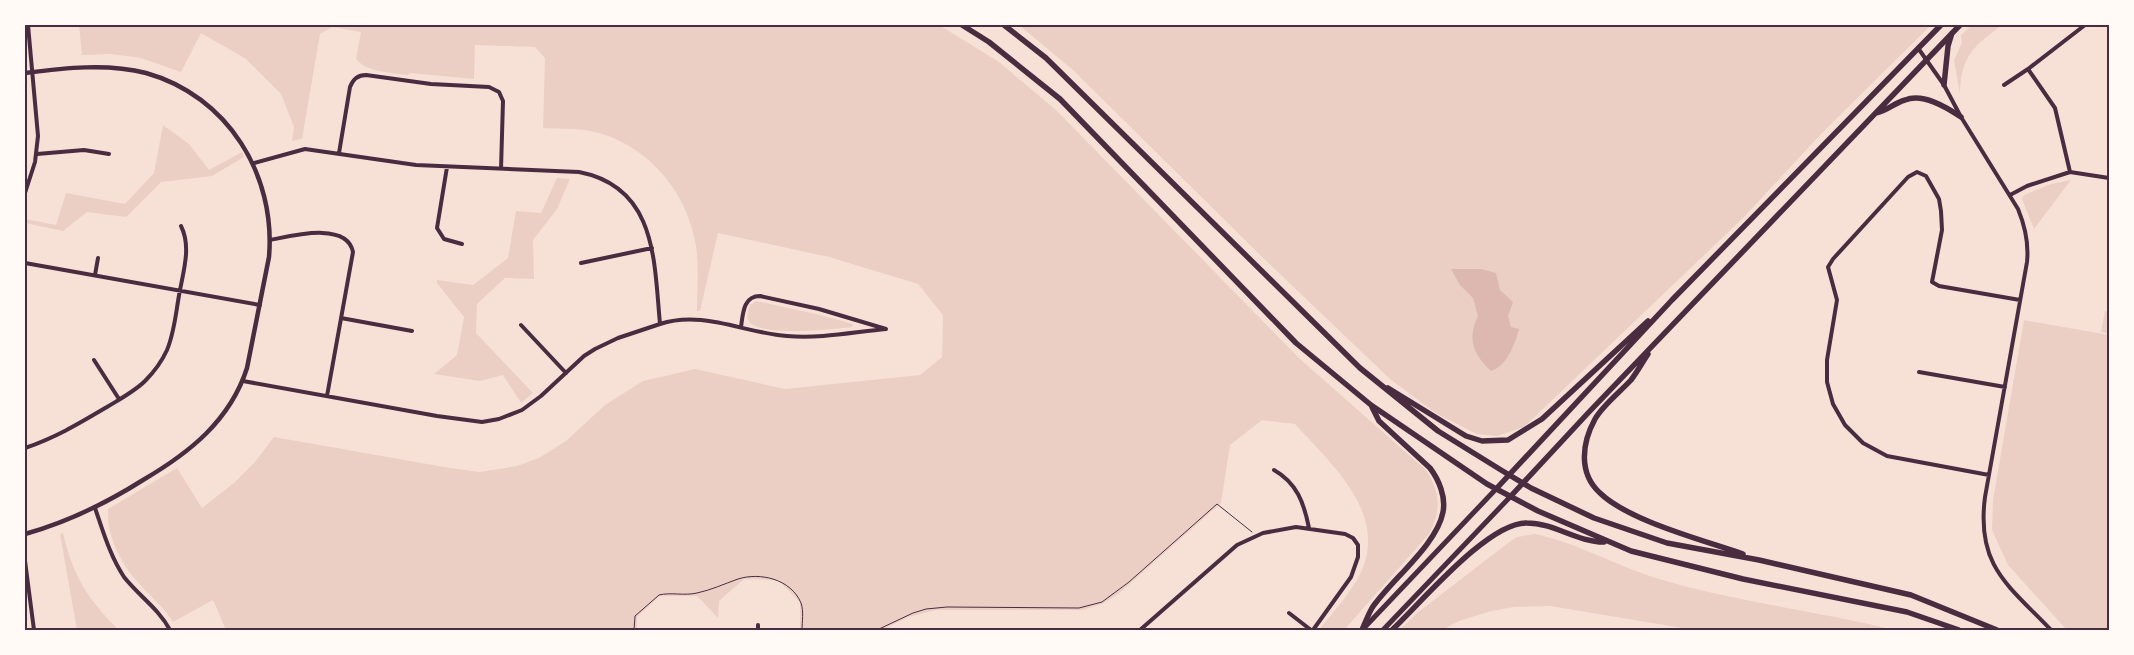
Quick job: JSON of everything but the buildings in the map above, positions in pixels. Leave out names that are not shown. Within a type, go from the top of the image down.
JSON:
[{"type":"main road","points":[[962,25],[989,42],[1060,100],[1296,343],[1371,405],[1448,460],[1510,497],[1631,551],[1696,568],[1908,612],[1959,630]]},
{"type":"main road","points":[[1004,25],[1053,65],[1360,368],[1438,431],[1522,483],[1594,518],[1667,543],[1759,560],[1910,595],[1997,630]]},
{"type":"main road","points":[[1362,630],[1672,300],[1940,25]]},
{"type":"main road","points":[[1383,630],[1876,113],[1926,58],[1960,25]]},
{"type":"main road","points":[[1944,85],[1948,46],[1953,32]]},
{"type":"main road","points":[[1876,113],[1886,111],[1906,99],[1918,98],[1948,108],[1961,117]]},
{"type":"main road","points":[[1378,383],[1396,392],[1466,436],[1482,440],[1508,440],[1542,419],[1672,300]]},
{"type":"main road","points":[[1656,342],[1632,378],[1596,417],[1585,447],[1584,458],[1589,479],[1599,493],[1627,511],[1662,526],[1759,560]]},
{"type":"main road","points":[[1362,630],[1372,609],[1436,530],[1443,512],[1444,501],[1436,477],[1430,468],[1379,420],[1371,405]]},
{"type":"main road","points":[[1392,630],[1459,563],[1492,536],[1507,527],[1522,523],[1536,524],[1591,542],[1608,542]]},
{"type":"street","points":[[25,193],[36,154],[38,136],[28,25]]},
{"type":"street","points":[[2004,85],[2085,25]]},
{"type":"street","points":[[1917,47],[1944,85],[1961,117],[2010,196],[2020,215],[2027,236],[2027,262],[1988,476],[1982,524],[1987,551],[1994,567],[2003,580],[2051,630]]},
{"type":"street","points":[[25,72],[101,67],[146,73],[188,92],[215,112],[239,140],[254,163],[266,201],[270,240],[252,352],[243,381],[225,413],[193,448],[168,465],[95,508],[56,525],[25,534]]},
{"type":"street","points":[[2028,69],[2055,108],[2070,172]]},
{"type":"street","points":[[338,153],[350,87],[352,82],[359,76],[366,75],[431,84],[489,87],[499,92],[503,101],[500,170]]},
{"type":"street","points":[[254,163],[305,149],[447,168],[579,172],[595,176],[622,192],[631,201],[645,223],[652,248],[660,324]]},
{"type":"street","points":[[36,154],[84,150],[109,154]]},
{"type":"street","points":[[447,168],[437,228],[444,239],[462,244]]},
{"type":"street","points":[[1988,476],[1887,456],[1863,443],[1845,425],[1833,404],[1827,382],[1827,360],[1837,300],[1828,267],[1833,259],[1908,176],[1917,172],[1926,176],[1939,199],[1941,211],[1942,230],[1932,282],[1939,286],[2020,300]]},
{"type":"street","points":[[2010,196],[2027,186],[2070,172],[2109,178]]},
{"type":"street","points":[[25,448],[64,432],[119,399],[143,383],[163,358],[172,337],[186,251],[184,232],[181,226]]},
{"type":"street","points":[[270,240],[302,233],[319,232],[347,239],[353,252],[327,396]]},
{"type":"street","points":[[581,263],[652,248]]},
{"type":"street","points":[[95,275],[98,258]]},
{"type":"street","points":[[25,263],[260,305]]},
{"type":"street","points":[[243,381],[482,422],[499,419],[522,410],[541,396],[584,356],[606,343],[660,324],[687,318],[770,334],[801,337],[886,329],[819,309],[760,296],[752,297],[745,304],[740,327]]},
{"type":"street","points":[[341,318],[412,330]]},
{"type":"street","points":[[521,325],[566,373]]},
{"type":"street","points":[[94,360],[119,399]]},
{"type":"street","points":[[1920,372],[2005,387]]},
{"type":"street","points":[[1274,470],[1288,480],[1299,493],[1305,508],[1309,528]]},
{"type":"street","points":[[95,508],[118,566],[133,587],[161,615],[170,630]]},
{"type":"street","points":[[1140,630],[1227,553],[1256,536],[1282,529],[1309,528],[1350,536],[1356,542],[1358,549],[1354,568],[1348,583],[1312,630],[1289,613]]},
{"type":"street","points":[[25,561],[34,630]]},
{"type":"path","points":[[877,630],[913,613],[933,608],[1079,608],[1102,602],[1129,582],[1217,504],[1256,536]]},
{"type":"path","points":[[634,630],[636,616],[658,594],[696,594],[739,579],[776,578],[796,595],[802,604],[802,630]]},
{"type":"shaded area","points":[[79,25],[939,25],[999,62],[1056,110],[1300,359],[1426,470],[1437,494],[1436,517],[1429,534],[1344,630],[1319,630],[1354,585],[1367,555],[1368,534],[1363,513],[1353,493],[1340,474],[1295,424],[1262,420],[1230,445],[1221,503],[1117,595],[1102,604],[1082,610],[937,610],[908,617],[882,630],[800,630],[800,602],[778,580],[744,579],[719,601],[718,618],[697,596],[660,596],[637,617],[637,630],[226,630],[213,600],[173,622],[123,563],[111,536],[108,509],[177,468],[202,508],[235,482],[254,463],[274,437],[480,472],[517,466],[539,458],[566,441],[605,405],[643,381],[695,369],[785,389],[920,375],[942,357],[943,315],[918,284],[829,257],[718,233],[700,311],[697,311],[698,270],[696,246],[691,225],[683,205],[672,187],[659,170],[626,144],[606,135],[585,130],[543,128],[545,58],[535,47],[475,45],[474,79],[410,73],[408,75],[366,67],[356,59],[361,32],[332,27],[320,34],[302,139],[292,141],[294,127],[281,94],[246,59],[201,33],[181,72],[141,58],[111,54],[82,55]]},
{"type":"shaded area","points":[[1019,25],[1931,25],[1821,134],[1743,218],[1524,427],[1497,436],[1477,434],[1437,414],[1390,379],[1258,253],[1073,70]]},
{"type":"shaded area","points":[[1972,25],[2002,25],[1976,46],[1970,54],[1963,70],[1960,94],[1954,60],[1962,43],[1961,35]]},
{"type":"shaded area","points":[[163,125],[189,144],[209,170],[242,152],[244,157],[212,176],[161,182],[126,217],[87,212],[63,231],[25,223],[25,219],[56,225],[66,193],[125,204],[154,173]]},
{"type":"shaded area","points":[[557,178],[570,179],[557,209],[533,240],[534,279],[505,278],[477,304],[476,333],[533,393],[521,403],[503,375],[480,381],[434,374],[457,355],[464,317],[437,283],[437,280],[473,285],[508,258],[516,211],[541,213]]},
{"type":"shaded area","points":[[2071,180],[2034,229],[2022,199],[2024,195],[2051,184]]},
{"type":"shaded area","points":[[1451,269],[1481,269],[1496,273],[1500,290],[1513,302],[1508,316],[1511,327],[1519,329],[1513,348],[1502,364],[1491,371],[1480,358],[1474,346],[1473,332],[1478,316],[1473,298],[1460,285]]},
{"type":"shaded area","points":[[756,301],[853,324],[852,327],[797,331],[765,329],[754,326],[748,320],[747,314],[750,305]]},
{"type":"shaded area","points":[[2105,311],[2109,312],[2109,334],[2101,332]]},
{"type":"shaded area","points":[[2024,320],[2109,335],[2109,630],[2067,630],[2008,565],[1992,530],[1993,500]]},
{"type":"shaded area","points":[[63,533],[72,562],[83,586],[108,619],[119,630],[77,630],[60,534]]},
{"type":"shaded area","points":[[1535,534],[1581,548],[1641,573],[1685,586],[1894,630],[1694,630],[1550,606],[1514,607],[1491,611],[1459,621],[1442,630],[1400,630],[1417,613],[1508,543],[1517,537]]}]
